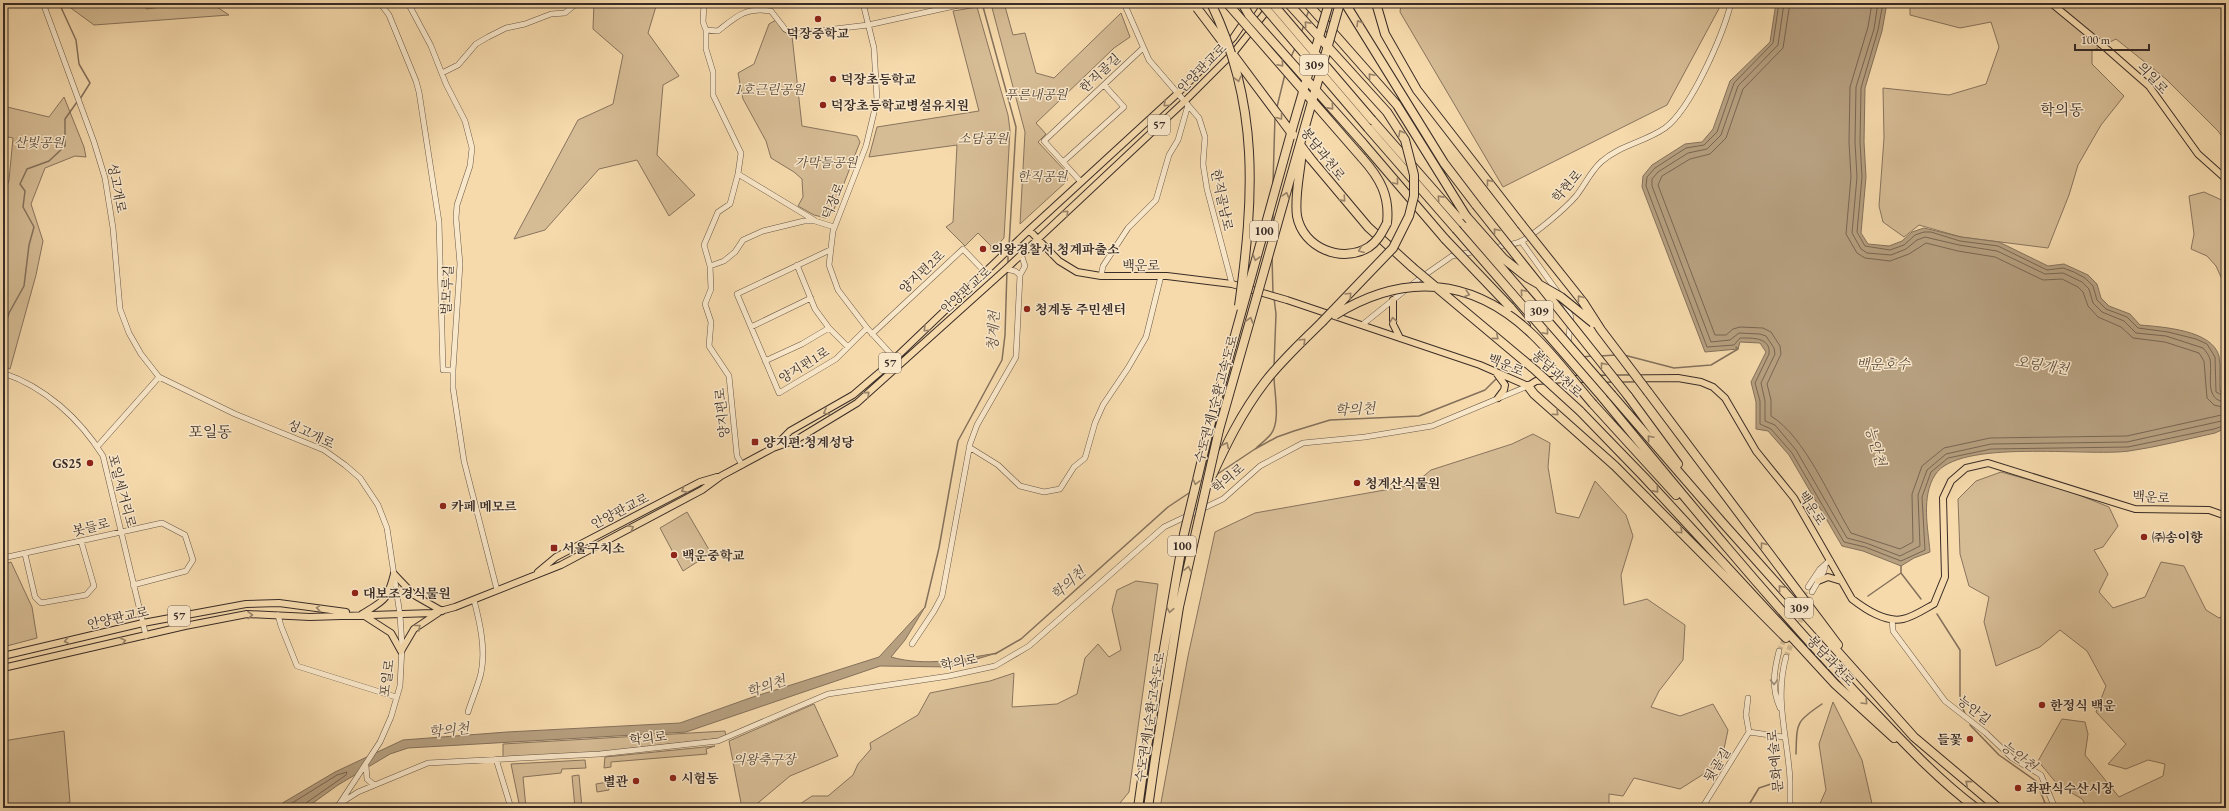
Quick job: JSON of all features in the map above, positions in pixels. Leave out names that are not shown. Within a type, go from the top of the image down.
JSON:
[{"type":"highway","points":[[1211,3],[1220,22],[1232,58],[1242,94],[1248,132],[1251,174],[1248,241],[1235,336]]},
{"type":"highway","points":[[1227,3],[1362,158],[1381,182],[1389,209],[1387,223],[1378,238],[1369,247],[1356,253],[1343,254],[1318,248],[1307,238],[1298,216],[1304,129]]},
{"type":"highway","points":[[1242,3],[1249,15],[1362,142],[1445,239],[1510,307],[1593,404],[1725,547]]},
{"type":"highway","name":"봉담과천로","points":[[1261,3],[1370,124],[1466,227],[1722,522],[1914,737],[1998,808]]},
{"type":"highway","name":"봉담과천로","points":[[1272,3],[1456,229],[1602,397],[1725,547],[1835,670],[1916,755]]},
{"type":"highway","points":[[1204,493],[1232,433],[1248,406],[1280,364],[1393,248],[1409,216],[1414,196],[1414,175],[1405,140],[1387,112],[1288,3]]},
{"type":"highway","points":[[1307,3],[1397,105],[1466,216],[1504,259],[1528,278],[1561,297],[1602,330]]},
{"type":"highway","name":"수도권제1순환고속도로","points":[[1138,808],[1145,758],[1184,534],[1212,418],[1293,126],[1329,3]]},
{"type":"highway","name":"수도권제1순환고속도로","points":[[1148,808],[1179,607],[1219,430],[1340,3]]},
{"type":"highway","name":"봉담과천로","points":[[1346,3],[1368,37],[1411,112],[1444,162],[1476,205],[1628,396],[1722,522]]},
{"type":"highway","points":[[1376,3],[1385,34],[1413,83],[1583,302],[1648,392],[1871,689]]},
{"type":"highway","name":"봉담과천로","points":[[1195,5],[1310,158],[1368,227],[1412,267],[1536,370],[1580,411],[1644,476],[1835,684],[1882,728],[1916,755],[1976,808]]},
{"type":"highway","points":[[1322,322],[1365,298],[1387,290],[1425,286],[1452,290],[1475,296],[1494,306],[1533,335]]},
{"type":"highway","points":[[1528,386],[1534,394],[1615,466],[1769,622],[1835,684]]},
{"type":"main road","name":"안양판교로","points":[[773,448],[790,431],[853,395],[895,358],[986,273],[1029,230],[1177,94],[1233,38],[1258,3]]},
{"type":"main road","name":"안양판교로","points":[[3,668],[247,614],[310,617],[359,614],[400,615],[442,610],[474,600],[561,565],[702,490],[721,476],[742,464],[773,448],[796,440],[851,406],[994,280],[1186,103],[1235,51],[1272,3]]},
{"type":"main road","name":"의일로","points":[[2050,3],[2108,50],[2148,86],[2198,154],[2226,179]]},
{"type":"main road","name":"백운로","points":[[1029,230],[1059,261],[1077,272],[1101,276],[1161,276],[1232,284],[1362,325],[1480,365],[1528,386],[1536,382],[1566,379],[1678,378],[1701,382],[1713,387],[1725,398],[1763,461],[1794,498],[1852,598],[1865,609],[1892,619],[1903,619],[1934,604],[1945,577],[1943,498],[1951,481],[1966,468],[1988,463],[2135,509],[2209,510],[2226,516]]},
{"type":"main road","points":[[1393,300],[1393,324],[1400,338]]},
{"type":"main road","points":[[1496,372],[1504,382],[1504,390],[1498,398]]},
{"type":"main road","name":"안양판교로","points":[[534,575],[563,553],[700,482],[721,476]]},
{"type":"main road","points":[[394,574],[414,596],[442,610],[414,629],[401,651]]},
{"type":"main road","points":[[359,614],[385,600],[389,594],[394,574]]},
{"type":"main road","points":[[1818,581],[1827,577],[1841,581]]},
{"type":"main road","name":"안양판교로","points":[[3,656],[143,623],[253,604],[279,603],[359,614]]},
{"type":"main road","points":[[359,614],[391,632],[401,651]]},
{"type":"street","name":"성고개로","points":[[43,3],[78,96],[105,178],[113,228],[120,309],[129,333],[159,377],[235,414],[324,450],[360,478],[378,505],[387,528],[400,615]]},
{"type":"street","points":[[380,3],[390,15],[419,92],[439,222],[443,370],[453,370]]},
{"type":"street","name":"벌모루길","points":[[408,3],[431,46],[465,121],[472,148],[470,166],[457,205],[456,218],[460,264],[453,388],[464,461],[497,590]]},
{"type":"street","points":[[442,73],[458,65],[476,44],[488,36],[506,28],[525,24],[551,14],[565,13],[577,3]]},
{"type":"street","name":"양지편로","points":[[704,3],[702,22],[706,30],[706,49],[713,72],[713,95],[741,153],[738,174],[730,204],[718,212],[704,245],[710,266],[711,289],[705,304],[711,322],[709,346],[729,376],[737,456],[742,464]]},
{"type":"street","name":"덕장로","points":[[863,3],[874,48],[877,100],[866,146],[834,227],[829,265],[838,290],[872,334],[900,364]]},
{"type":"street","points":[[706,30],[718,31],[739,13],[759,9],[771,11],[785,29],[793,34],[868,25],[968,3]]},
{"type":"street","name":"한직골남로","points":[[1124,3],[1142,49],[1149,60],[1199,118],[1205,137],[1204,164],[1207,189],[1232,284]]},
{"type":"street","name":"학현로","points":[[1362,325],[1452,256],[1521,241],[1562,210],[1575,197],[1600,163],[1616,150],[1664,128],[1676,118],[1686,104],[1718,43],[1732,3]]},
{"type":"street","name":"한직골길","points":[[1081,182],[1044,141],[1142,49]]},
{"type":"street","points":[[1062,162],[1124,107],[1104,85]]},
{"type":"street","points":[[1101,276],[1103,266],[1128,228],[1156,200],[1169,155],[1178,140],[1186,103]]},
{"type":"street","points":[[738,174],[815,221],[834,227]]},
{"type":"street","points":[[710,266],[724,261],[735,252],[743,240],[763,231],[784,224],[815,221]]},
{"type":"street","points":[[1521,241],[1568,308],[1571,317],[1566,379]]},
{"type":"street","name":"양지편2로","points":[[872,334],[963,249],[986,273]]},
{"type":"street","name":"양지편1로","points":[[830,250],[737,294],[779,393],[836,358],[867,328]]},
{"type":"street","points":[[912,644],[942,596],[969,447],[977,426],[1016,357],[1020,275],[1025,266],[1020,255]]},
{"type":"street","name":"양지편1로","points":[[798,265],[815,308],[830,328],[848,347]]},
{"type":"street","points":[[1006,269],[1014,271],[1020,275]]},
{"type":"street","points":[[969,447],[998,464],[1020,486],[1044,492],[1060,488],[1074,467],[1085,458],[1094,423],[1103,405],[1128,368],[1146,337],[1161,276]]},
{"type":"street","points":[[751,327],[811,298]]},
{"type":"street","name":"양지편1로","points":[[765,361],[802,344],[830,328]]},
{"type":"street","name":"포일세거리로","points":[[3,373],[26,383],[52,400],[87,432],[97,447],[107,469],[146,636]]},
{"type":"street","points":[[97,447],[159,377]]},
{"type":"street","name":"학의로","points":[[333,808],[339,806],[372,784],[428,764],[600,754],[718,741],[828,694],[949,676],[995,666],[1029,646],[1164,527],[1223,499],[1260,466],[1303,443],[1366,437],[1432,426],[1528,386]]},
{"type":"street","name":"봇들로","points":[[3,558],[162,523],[185,535],[193,560],[186,572],[134,586]]},
{"type":"street","points":[[25,554],[34,597],[41,603],[86,595],[94,586],[81,541]]},
{"type":"street","points":[[1812,592],[1825,566],[1830,560]]},
{"type":"street","points":[[1808,587],[1820,569],[1825,566]]},
{"type":"street","points":[[468,712],[481,673],[483,651],[479,620],[474,600]]},
{"type":"street","points":[[278,615],[297,666],[317,674],[396,696]]},
{"type":"street","name":"포일로","points":[[339,806],[345,794],[380,742],[391,717],[400,686],[400,615]]},
{"type":"street","name":"능안길","points":[[1892,619],[1893,631],[1945,701],[1986,733],[2012,758],[2041,775],[2055,808]]},
{"type":"street","name":"문화예술로","points":[[1779,651],[1774,672],[1774,696],[1782,712]]},
{"type":"street","name":"문화예술로","points":[[1786,657],[1781,674],[1782,712],[1783,737],[1790,779],[1790,808]]},
{"type":"street","points":[[1748,698],[1746,715],[1749,732],[1783,737]]},
{"type":"street","name":"뒷골길","points":[[1702,808],[1749,732]]},
{"type":"street","points":[[496,759],[511,808]]},
{"type":"street","points":[[366,764],[365,773],[372,784]]},
{"type":"green space","points":[[64,3],[148,3],[146,9],[190,3],[211,3],[229,15],[94,25]]},
{"type":"green space","points":[[594,3],[657,3],[648,33],[679,76],[663,85],[657,155],[695,195],[669,216],[637,160],[599,169],[545,230],[514,239],[578,120],[613,104],[623,55],[593,29]]},
{"type":"green space","name":"푸른내공원","points":[[1004,3],[1013,35],[1025,33],[1036,73],[1054,78],[1121,13],[1130,37],[1114,48],[1036,123],[1046,134],[1038,142],[1067,173],[1067,181],[1020,224],[1025,132],[991,4]]},
{"type":"green space","points":[[1401,3],[1722,3],[1667,105],[1503,187],[1400,12]]},
{"type":"green space","points":[[1910,3],[2226,3],[2226,142],[2218,131],[2166,79],[2116,39],[2092,51],[2092,64],[2124,96],[2101,125],[2078,165],[2069,195],[2048,248],[1961,237],[1919,225],[1904,237],[1883,222],[1879,206],[1884,138],[1883,88],[1949,95],[1986,84],[1999,47],[1991,22],[1960,28],[1910,15]]},
{"type":"green space","name":"소담공원","points":[[977,7],[1008,115],[1010,130],[1004,238],[991,252],[991,246],[978,233],[965,246],[946,227],[953,222],[957,145],[869,157],[877,127],[979,111],[953,11]]},
{"type":"green space","name":"1호근린공원","points":[[776,20],[783,31],[792,36],[802,126],[857,136],[860,142],[833,212],[826,218],[814,215],[798,206],[803,197],[802,179],[794,172],[771,158],[766,141],[743,99],[738,73],[754,64],[769,24]]},
{"type":"green space","name":"산빛공원","points":[[64,97],[84,147],[86,157],[75,156],[45,168],[31,204],[43,241],[36,275],[10,369],[3,366],[3,199],[9,180],[13,138],[3,136],[3,106],[49,117]]},
{"type":"green space","points":[[2204,192],[2226,202],[2226,288],[2216,266],[2207,256],[2191,249],[2194,234],[2189,196]]},
{"type":"green space","points":[[1533,434],[1550,443],[1548,467],[1556,513],[1579,518],[1595,481],[1626,515],[1633,536],[1621,575],[1624,605],[1647,599],[1685,625],[1683,660],[1659,691],[1651,707],[1680,716],[1713,704],[1728,730],[1721,763],[1680,789],[1634,778],[1623,796],[1609,794],[1609,808],[1160,808],[1188,656],[1215,532],[1255,513],[1413,485],[1431,470],[1512,444]]},
{"type":"green space","points":[[2001,472],[2069,491],[2109,507],[2118,526],[2103,547],[2094,550],[2108,574],[2099,592],[2113,608],[2145,597],[2161,562],[2184,566],[2206,610],[2219,618],[2226,614],[2226,808],[2088,808],[2082,799],[2058,785],[2038,761],[2062,719],[2085,722],[2088,734],[2085,755],[2119,797],[2163,776],[2165,764],[2148,760],[2126,769],[2108,764],[2126,744],[2096,712],[2106,686],[2087,651],[2060,630],[2040,647],[1996,666],[1984,622],[1989,597],[1969,586],[1960,554],[1958,499],[1976,481]]},
{"type":"green space","points":[[687,512],[711,553],[683,571],[660,528]]},
{"type":"green space","points":[[11,562],[32,607],[37,638],[3,647],[3,565]]},
{"type":"green space","points":[[1136,581],[1158,584],[1129,792],[1116,808],[794,808],[812,796],[828,796],[853,775],[858,764],[871,749],[870,743],[918,715],[930,693],[990,681],[1014,673],[1012,707],[1057,704],[1077,694],[1085,658],[1098,644],[1109,657],[1121,650],[1112,609],[1117,590]]},
{"type":"green space","points":[[1833,702],[1862,760],[1873,808],[1818,808],[1826,790],[1819,744]]},
{"type":"green space","name":"의왕축구장","points":[[814,704],[838,756],[790,776],[752,808],[742,808],[729,741]]},
{"type":"green space","points":[[64,731],[70,802],[57,808],[3,808],[3,741]]},
{"type":"green space","points":[[725,731],[726,737],[723,738],[600,752],[503,757],[503,744]]},
{"type":"green space","points":[[715,746],[706,749],[707,754],[611,762],[611,767],[604,768],[605,757]]},
{"type":"green space","points":[[585,760],[586,768],[562,769],[561,773],[523,777],[526,808],[520,808],[511,764]]},
{"type":"green space","points":[[579,775],[582,808],[575,808],[572,776]]},
{"type":"green space","points":[[608,782],[609,790],[597,792],[596,784]]},
{"type":"water","name":"백운호수","points":[[1776,3],[1887,3],[1882,31],[1865,88],[1864,142],[1866,177],[1861,233],[1868,244],[1889,246],[1902,241],[1912,232],[1924,228],[1961,237],[1999,242],[2048,266],[2064,264],[2088,275],[2097,284],[2101,298],[2109,306],[2130,314],[2140,325],[2173,329],[2197,335],[2207,340],[2215,347],[2220,360],[2220,391],[2226,394],[2226,428],[2215,433],[2129,451],[2025,451],[1969,456],[1948,464],[1935,475],[1931,484],[1928,493],[1926,513],[1930,552],[1914,558],[1901,566],[1863,551],[1842,546],[1789,455],[1768,431],[1756,429],[1756,402],[1751,382],[1766,352],[1760,343],[1740,342],[1738,349],[1705,352],[1642,187],[1643,176],[1652,165],[1685,144],[1702,142],[1713,129],[1730,81],[1770,42]]},
{"type":"water","name":"학의천","points":[[925,607],[905,640],[891,657],[904,660],[931,662],[957,660],[997,653],[950,667],[880,666],[686,732],[408,748],[390,754],[338,785],[306,808],[274,808],[335,772],[403,740],[507,732],[680,723],[750,698],[879,657]]},
{"type":"waterway","points":[[59,3],[76,40],[79,64],[90,83],[80,99]]},
{"type":"waterway","name":"청계천","points":[[982,3],[1016,127],[1009,246]]},
{"type":"waterway","points":[[1306,18],[1309,10]]},
{"type":"waterway","points":[[1301,33],[1304,25]]},
{"type":"waterway","points":[[1291,57],[1295,48]]},
{"type":"waterway","points":[[1277,107],[1285,74]]},
{"type":"waterway","points":[[3,332],[9,313],[24,286],[29,245],[34,227],[23,207],[25,191],[20,184],[27,169],[49,161],[65,146],[65,119],[77,102]]},
{"type":"waterway","points":[[1273,183],[1275,116]]},
{"type":"waterway","points":[[1273,212],[1273,227]]},
{"type":"waterway","name":"청계천","points":[[1008,252],[1008,264]]},
{"type":"waterway","points":[[1272,256],[1273,294]]},
{"type":"waterway","name":"청계천","points":[[925,607],[939,548],[958,441],[1002,360],[1005,335],[1007,270]]},
{"type":"waterway","points":[[1274,298],[1276,314],[1274,366]]},
{"type":"waterway","name":"학의천","points":[[1624,355],[1674,368],[1711,365],[1738,349],[1736,347]]},
{"type":"waterway","name":"학의천","points":[[1600,356],[1616,355]]},
{"type":"waterway","name":"학의천","points":[[1582,357],[1592,356]]},
{"type":"waterway","name":"학의천","points":[[1528,360],[1550,358]]},
{"type":"waterway","name":"학의천","points":[[1504,374],[1523,363]]},
{"type":"waterway","points":[[1257,447],[1271,434],[1276,422],[1274,376]]},
{"type":"waterway","name":"학의천","points":[[1216,475],[1255,449],[1277,437],[1294,431],[1330,420],[1419,416],[1485,390],[1497,378]]},
{"type":"waterway","name":"학의천","points":[[995,654],[1021,639],[1168,507],[1192,491]]},
{"type":"waterway","name":"능안천","points":[[1901,566],[1901,573],[1921,599]]},
{"type":"waterway","points":[[1868,596],[1901,573]]},
{"type":"waterway","name":"능안천","points":[[1937,614],[1960,650],[1960,701],[1965,714]]},
{"type":"waterway","points":[[1796,754],[1799,724],[1807,715],[1822,704]]},
{"type":"waterway","name":"능안천","points":[[1970,725],[1999,755],[2036,781],[2047,808]]},
{"type":"waterway","points":[[1747,808],[1759,788],[1777,782]]},
{"type":"tunnel","points":[[1779,651],[1808,587]]},
{"type":"tunnel","points":[[1786,657],[1812,592]]},
{"type":"place","name":"덕장중학교","points":[[818,19]]},
{"type":"place","name":"덕장초등학교","points":[[833,79]]},
{"type":"place","name":"덕장초등학교병설유치원","points":[[823,105]]},
{"type":"place","name":"의왕경찰서 청계파출소","points":[[983,249]]},
{"type":"place","name":"청계동 주민센터","points":[[1027,309]]},
{"type":"place","name":"양지편.청계성당","points":[[755,442]]},
{"type":"place","name":"GS25","points":[[90,463]]},
{"type":"place","name":"청계산식물원","points":[[1357,483]]},
{"type":"place","name":"카페 메모르","points":[[443,506]]},
{"type":"place","name":"㈜송이향","points":[[2144,537]]},
{"type":"place","name":"서울구치소","points":[[554,548]]},
{"type":"place","name":"백운중학교","points":[[674,555]]},
{"type":"place","name":"대보조경식물원","points":[[355,593]]},
{"type":"place","name":"한정식 백운","points":[[2042,705]]},
{"type":"place","name":"들꽃","points":[[1970,739]]},
{"type":"place","name":"시험동","points":[[673,778]]},
{"type":"place","name":"별관","points":[[636,781]]},
{"type":"place","name":"좌판식수산시장","points":[[2018,788]]},
{"type":"district","name":"학의동","points":[[2062,109]]},
{"type":"district","name":"포일동","points":[[210,431]]},
{"type":"park label","name":"가막들공원","points":[[826,162]]},
{"type":"park label","name":"한직공원","points":[[1042,176]]},
{"type":"water label","name":"오링개천","points":[[2042,365]]}]
